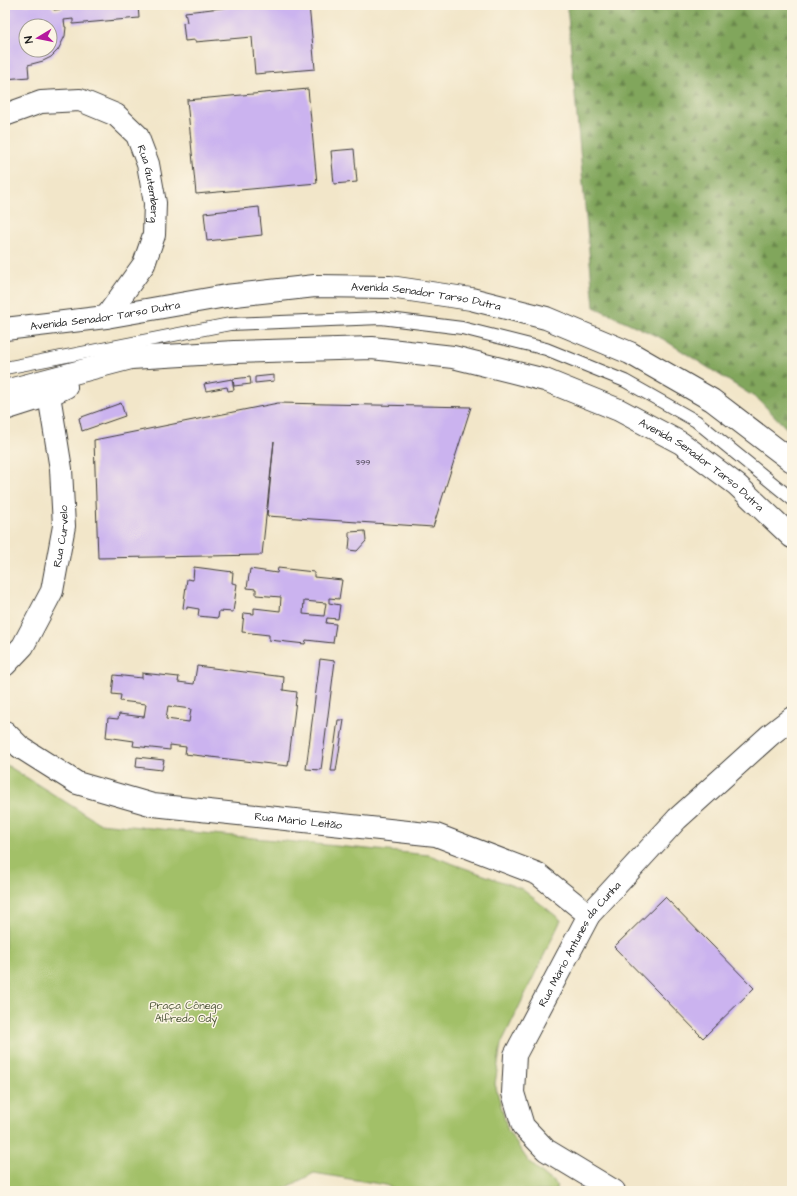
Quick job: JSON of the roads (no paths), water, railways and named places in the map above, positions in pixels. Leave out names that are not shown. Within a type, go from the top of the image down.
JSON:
[{"type":"street","name":"Rua Gutemberg","points":[[5,115],[42,102],[80,100],[116,115],[137,135],[148,164],[154,202],[154,235],[144,264],[106,317]]},
{"type":"street","name":"Avenida Senador Tarso Dutra","points":[[9,332],[226,296],[315,286],[390,288],[471,299],[546,318],[630,353],[712,400],[792,461]]},
{"type":"street","name":"Avenida Senador Tarso Dutra","points":[[5,391],[131,358],[234,352],[372,348],[453,357],[545,380],[618,410],[680,442],[737,485],[792,537]]},
{"type":"street","name":"Avenida Senador Tarso Dutra","points":[[5,409],[49,394],[131,358]]},
{"type":"street","name":"Rua Curvelo","points":[[5,665],[23,646],[52,591],[64,526],[61,469],[49,394]]},
{"type":"street","name":"Rua Mário Antunes da Cunha","points":[[614,1191],[546,1150],[523,1126],[513,1092],[515,1055],[589,915],[677,819],[770,735],[792,718]]},
{"type":"street","name":"Rua Mário Leitão","points":[[5,732],[20,747],[78,783],[153,805],[436,835],[538,874],[589,915]]},
{"type":"lane","points":[[5,368],[230,324],[381,318],[462,328],[546,349],[624,382],[696,421],[792,499]]},
{"type":"park label","name":"Praça Cônego Alfredo Ody","points":[[186,1011]]}]
